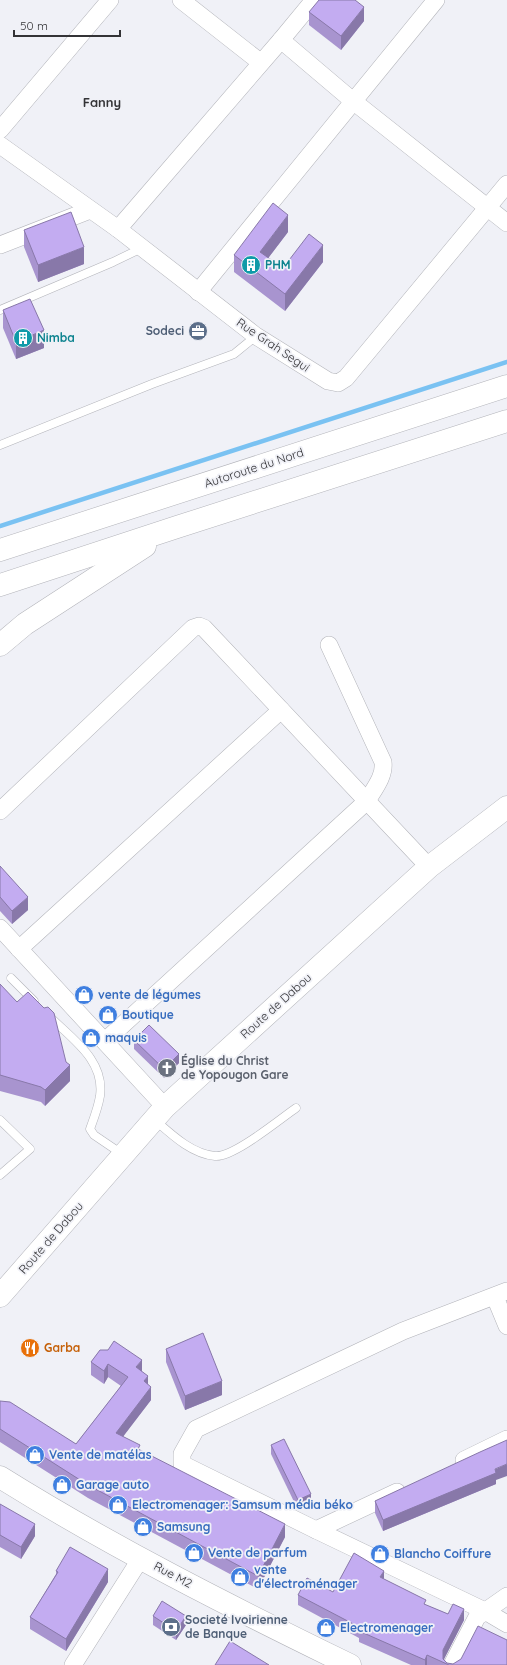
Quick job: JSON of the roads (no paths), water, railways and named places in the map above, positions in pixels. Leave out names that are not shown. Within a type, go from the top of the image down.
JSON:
[{"type":"main road","name":"Autoroute du Nord","points":[[0,550],[507,386]]},
{"type":"main road","points":[[0,586],[177,527],[507,422]]},
{"type":"main road","points":[[0,645],[25,624],[133,553],[177,527]]},
{"type":"main road","name":"Route de Dabou","points":[[0,1296],[124,1156],[160,1113],[430,867],[507,807]]},
{"type":"main road","name":"Rue M2","points":[[0,1477],[34,1498],[141,1558],[271,1627],[350,1665]]},
{"type":"street","points":[[0,130],[110,0]]},
{"type":"street","points":[[181,0],[260,62]]},
{"type":"street","points":[[118,229],[314,0]]},
{"type":"street","points":[[198,292],[352,101],[436,0]]},
{"type":"street","points":[[281,40],[352,101],[487,209],[507,223]]},
{"type":"street","name":"Rue Grah Segui","points":[[0,145],[118,229],[256,336],[328,381],[338,383],[346,378],[507,184]]},
{"type":"street","points":[[0,245],[90,210]]},
{"type":"street","points":[[0,811],[193,628],[199,626],[204,628],[430,867]]},
{"type":"street","points":[[105,1041],[367,801],[384,770],[382,762],[329,645]]},
{"type":"street","points":[[19,949],[281,710]]},
{"type":"street","points":[[0,928],[105,1041],[160,1113]]},
{"type":"street","points":[[507,1326],[501,1294],[403,1331],[196,1429],[182,1454],[182,1464],[485,1611],[507,1624]]},
{"type":"street","points":[[450,1466],[507,1439]]},
{"type":"street","points":[[316,1530],[408,1486]]},
{"type":"street","points":[[73,1665],[141,1558]]},
{"type":"street","points":[[452,1665],[477,1617],[507,1596]]},
{"type":"lane","points":[[0,310],[113,262],[142,248]]},
{"type":"lane","points":[[0,445],[152,384],[234,354],[256,336]]},
{"type":"lane","points":[[11,978],[94,1061],[100,1082],[100,1096],[90,1129],[94,1135],[124,1156]]},
{"type":"lane","points":[[160,1113],[174,1137],[197,1151],[216,1156],[234,1152],[296,1108]]},
{"type":"lane","points":[[0,1120],[30,1149],[0,1175]]},
{"type":"waterway","points":[[0,526],[507,362]]},
{"type":"place","name":"PHM","points":[[251,265]]},
{"type":"place","name":"Sodeci","points":[[198,331]]},
{"type":"place","name":"Nimba","points":[[23,338]]},
{"type":"place","name":"vente de légumes","points":[[84,995]]},
{"type":"place","name":"Boutique","points":[[108,1015]]},
{"type":"place","name":"maquis","points":[[91,1038]]},
{"type":"place","name":"Église du Christ de Yopougon Gare","points":[[167,1068]]},
{"type":"place","name":"Garba","points":[[30,1348]]},
{"type":"place","name":"Vente de matélas","points":[[35,1455]]},
{"type":"place","name":"Garage auto","points":[[62,1485]]},
{"type":"place","name":"Electromenager: Samsum média béko","points":[[118,1505]]},
{"type":"place","name":"Samsung","points":[[143,1527]]},
{"type":"place","name":"Vente de parfum","points":[[194,1553]]},
{"type":"place","name":"Blancho Coiffure","points":[[380,1554]]},
{"type":"place","name":"vente d'électroménager","points":[[240,1577]]},
{"type":"place","name":"Societé Ivoirienne de Banque","points":[[171,1627]]},
{"type":"place","name":"Electromenager","points":[[326,1628]]},
{"type":"district","name":"Fanny","points":[[102,102]]}]
